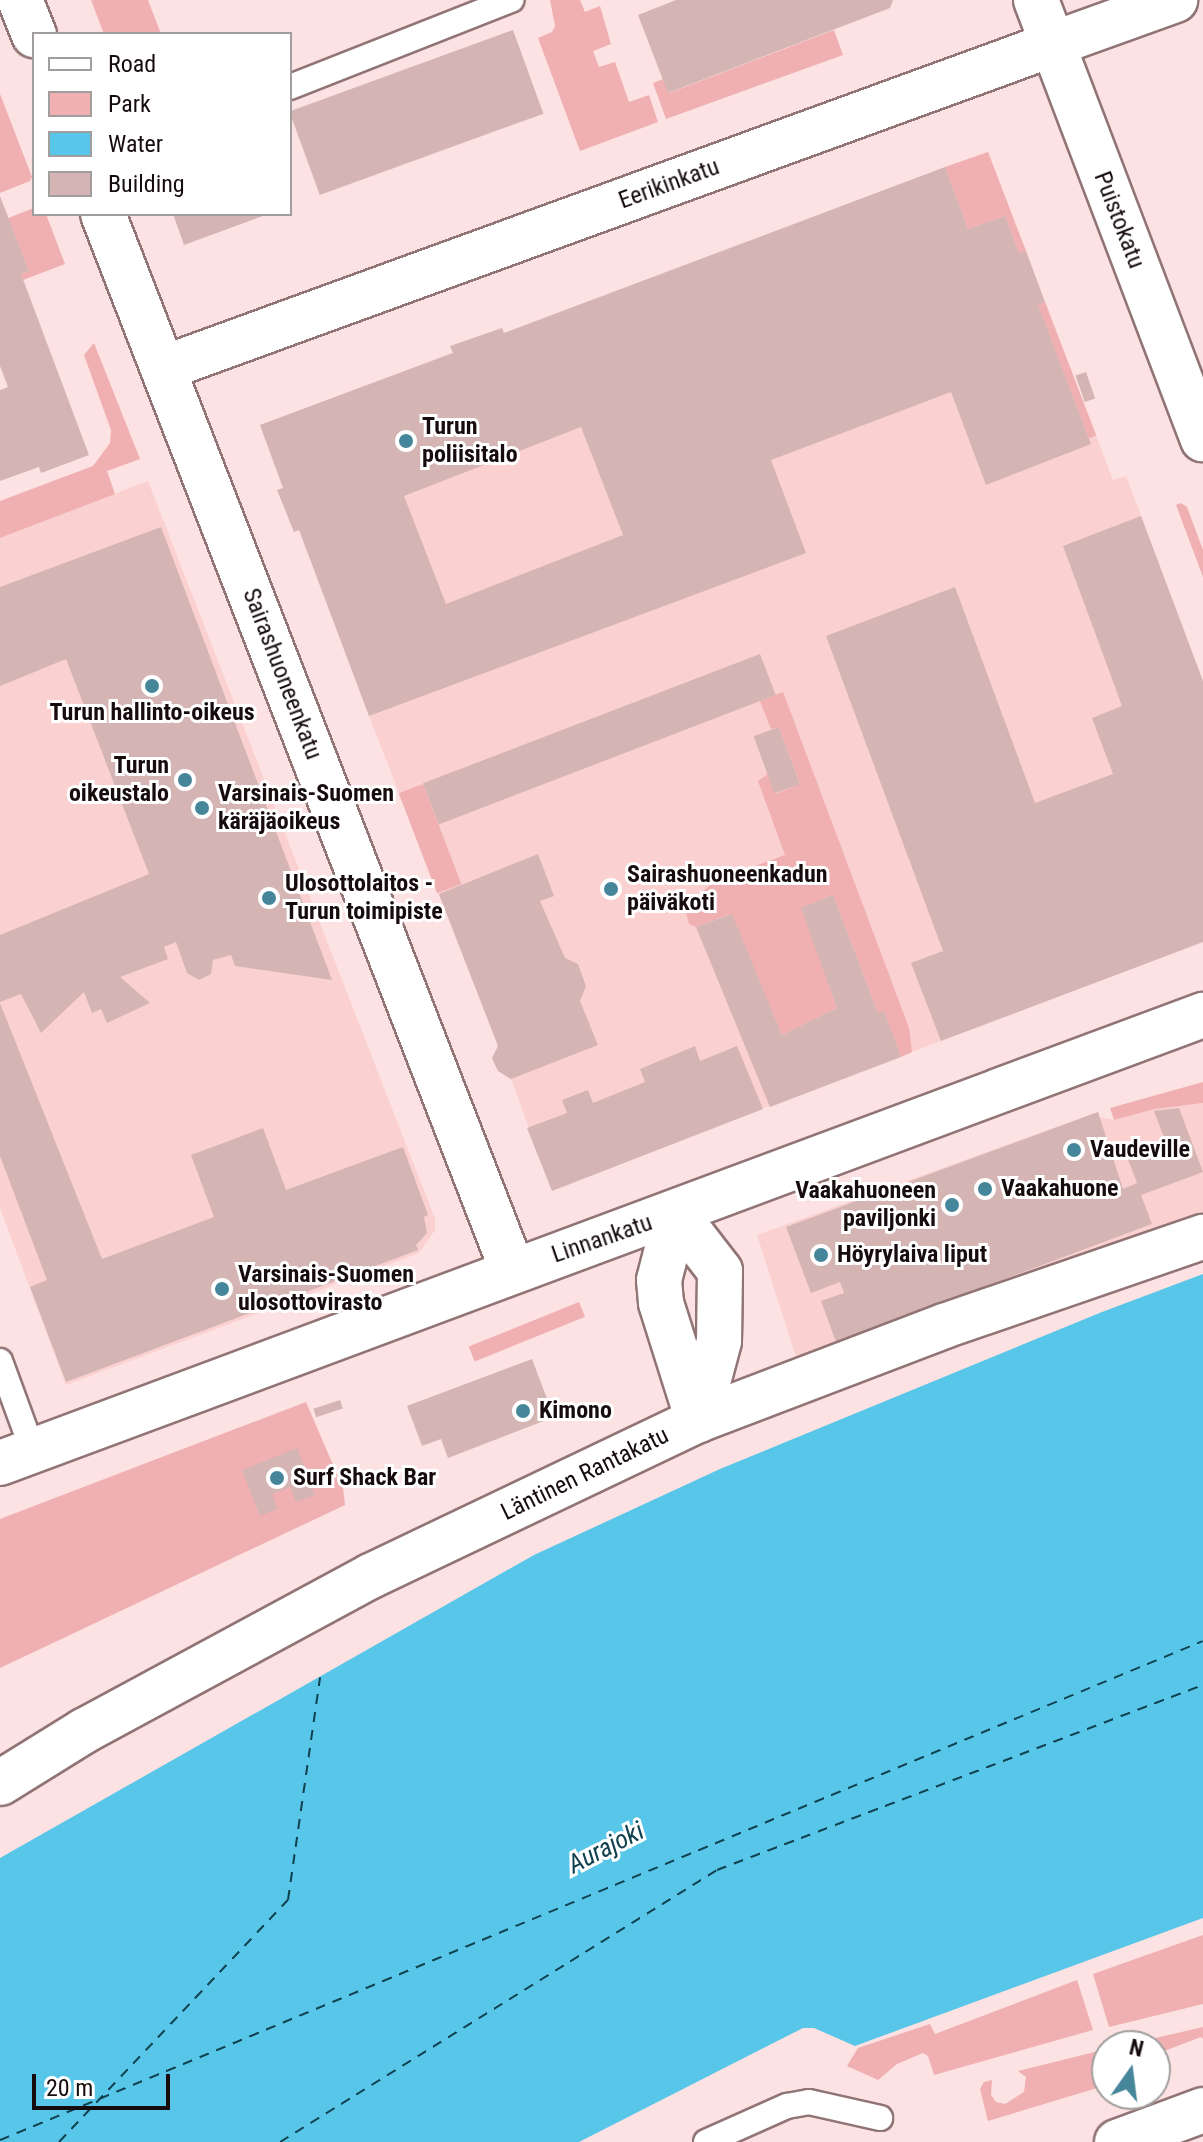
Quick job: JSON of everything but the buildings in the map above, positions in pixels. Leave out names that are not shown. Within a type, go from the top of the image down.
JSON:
[{"type":"street","points":[[20,0],[33,32]]},
{"type":"street","name":"Puistokatu","points":[[1036,0],[1203,439]]},
{"type":"street","name":"Eerikinkatu","points":[[164,368],[1175,0]]},
{"type":"street","name":"Sairashuoneenkatu","points":[[104,216],[512,1269]]},
{"type":"street","name":"Linnankatu","points":[[16,1457],[512,1269],[676,1214],[1203,1015]]},
{"type":"street","points":[[676,1214],[659,1280],[661,1303],[698,1420]]},
{"type":"street","points":[[676,1214],[720,1271],[719,1341],[698,1420]]},
{"type":"street","name":"Läntinen Rantakatu","points":[[0,1783],[84,1731],[371,1576],[698,1420],[915,1337],[1203,1237]]},
{"type":"street","points":[[1117,2142],[1203,2110]]},
{"type":"lane","points":[[292,86],[511,0]]},
{"type":"lane","points":[[0,1361],[16,1457]]},
{"type":"lane","points":[[706,2142],[787,2106],[809,2102],[880,2118]]},
{"type":"shaded area","points":[[988,152],[1113,480],[1126,476],[1203,681],[1203,942],[551,1188],[511,1079],[498,1071],[492,1058],[498,1046],[260,425]]},
{"type":"shaded area","points":[[148,481],[435,1219],[435,1230],[419,1253],[66,1385],[0,1208],[0,538]]},
{"type":"shaded area","points":[[1203,1103],[1203,1220],[797,1360],[757,1235],[1098,1112],[1099,1117],[1114,1120],[1155,1109]]},
{"type":"green space","points":[[91,0],[148,0],[160,32],[103,32]]},
{"type":"green space","points":[[550,0],[580,0],[585,12],[600,6],[611,44],[593,51],[599,67],[615,62],[629,102],[649,95],[658,122],[580,151],[538,38],[552,32],[555,26]]},
{"type":"green space","points":[[834,30],[843,55],[666,119],[653,83],[663,79],[669,93]]},
{"type":"green space","points":[[0,94],[32,177],[30,181],[0,193]]},
{"type":"green space","points":[[988,152],[1026,251],[1019,253],[1005,216],[968,229],[945,167]]},
{"type":"green space","points":[[32,209],[32,216],[47,216],[65,264],[23,280],[21,274],[29,271],[8,218]]},
{"type":"green space","points":[[1045,302],[1096,436],[1089,438],[1038,305]]},
{"type":"green space","points":[[94,343],[140,459],[107,471],[115,494],[0,538],[0,501],[93,466],[110,443],[111,430],[84,355]]},
{"type":"green space","points":[[1181,503],[1187,507],[1203,550],[1203,577],[1176,505]]},
{"type":"green space","points":[[783,692],[909,1028],[912,1052],[901,1057],[884,1012],[878,1013],[833,895],[802,908],[837,1008],[782,1035],[731,914],[696,927],[689,924],[685,909],[714,881],[785,855],[758,781],[768,774],[776,794],[800,784],[779,727],[771,729],[760,701]]},
{"type":"green space","points":[[423,784],[461,884],[437,893],[399,793]]},
{"type":"green space","points":[[1203,1082],[1203,1103],[1155,1109],[1114,1120],[1110,1108]]},
{"type":"green space","points":[[579,1302],[585,1317],[475,1361],[469,1347]]},
{"type":"green space","points":[[306,1402],[343,1488],[345,1505],[0,1668],[0,1519]]},
{"type":"green space","points":[[1203,1935],[1203,2004],[1109,2027],[1093,1974]]},
{"type":"green space","points":[[1077,1980],[1093,2030],[934,2075],[928,2056],[923,2053],[897,2064],[878,2080],[847,2066],[858,2048],[930,2024],[935,2034]]},
{"type":"green space","points":[[1203,2027],[1203,2039],[1201,2037],[1171,2048],[1171,2034]]},
{"type":"green space","points":[[1091,2053],[1091,2090],[988,2121],[980,2089],[984,2082],[992,2080],[991,2095],[996,2102],[1005,2104],[1024,2092],[1026,2077],[1018,2071]]},
{"type":"water","name":"Aurajoki","points":[[1203,1274],[1203,1918],[855,2046],[814,2028],[803,2028],[579,2142],[0,2142],[0,1858],[534,1555],[720,1469],[1102,1312]]},
{"type":"ferry route","points":[[0,2140],[1203,1641]]},
{"type":"ferry route","points":[[59,2142],[288,1900],[320,1677]]},
{"type":"ferry route","points":[[280,2142],[717,1870],[1203,1685]]},
{"type":"place","name":"Turun poliisitalo","points":[[406,441]]},
{"type":"place","name":"Turun hallinto-oikeus","points":[[152,686]]},
{"type":"place","name":"Turun oikeustalo","points":[[185,780]]},
{"type":"place","name":"Varsinais-Suomen käräjäoikeus","points":[[202,808]]},
{"type":"place","name":"Sairashuoneenkadun päiväkoti","points":[[611,889]]},
{"type":"place","name":"Ulosottolaitos - Turun toimipiste","points":[[269,898]]},
{"type":"place","name":"Vaudeville","points":[[1074,1150]]},
{"type":"place","name":"Vaakahuone","points":[[985,1189]]},
{"type":"place","name":"Vaakahuoneen paviljonki","points":[[952,1205]]},
{"type":"place","name":"Höyrylaiva liput","points":[[821,1255]]},
{"type":"place","name":"Varsinais-Suomen ulosottovirasto","points":[[222,1289]]},
{"type":"place","name":"Kimono","points":[[523,1411]]},
{"type":"place","name":"Surf Shack Bar","points":[[277,1478]]}]
